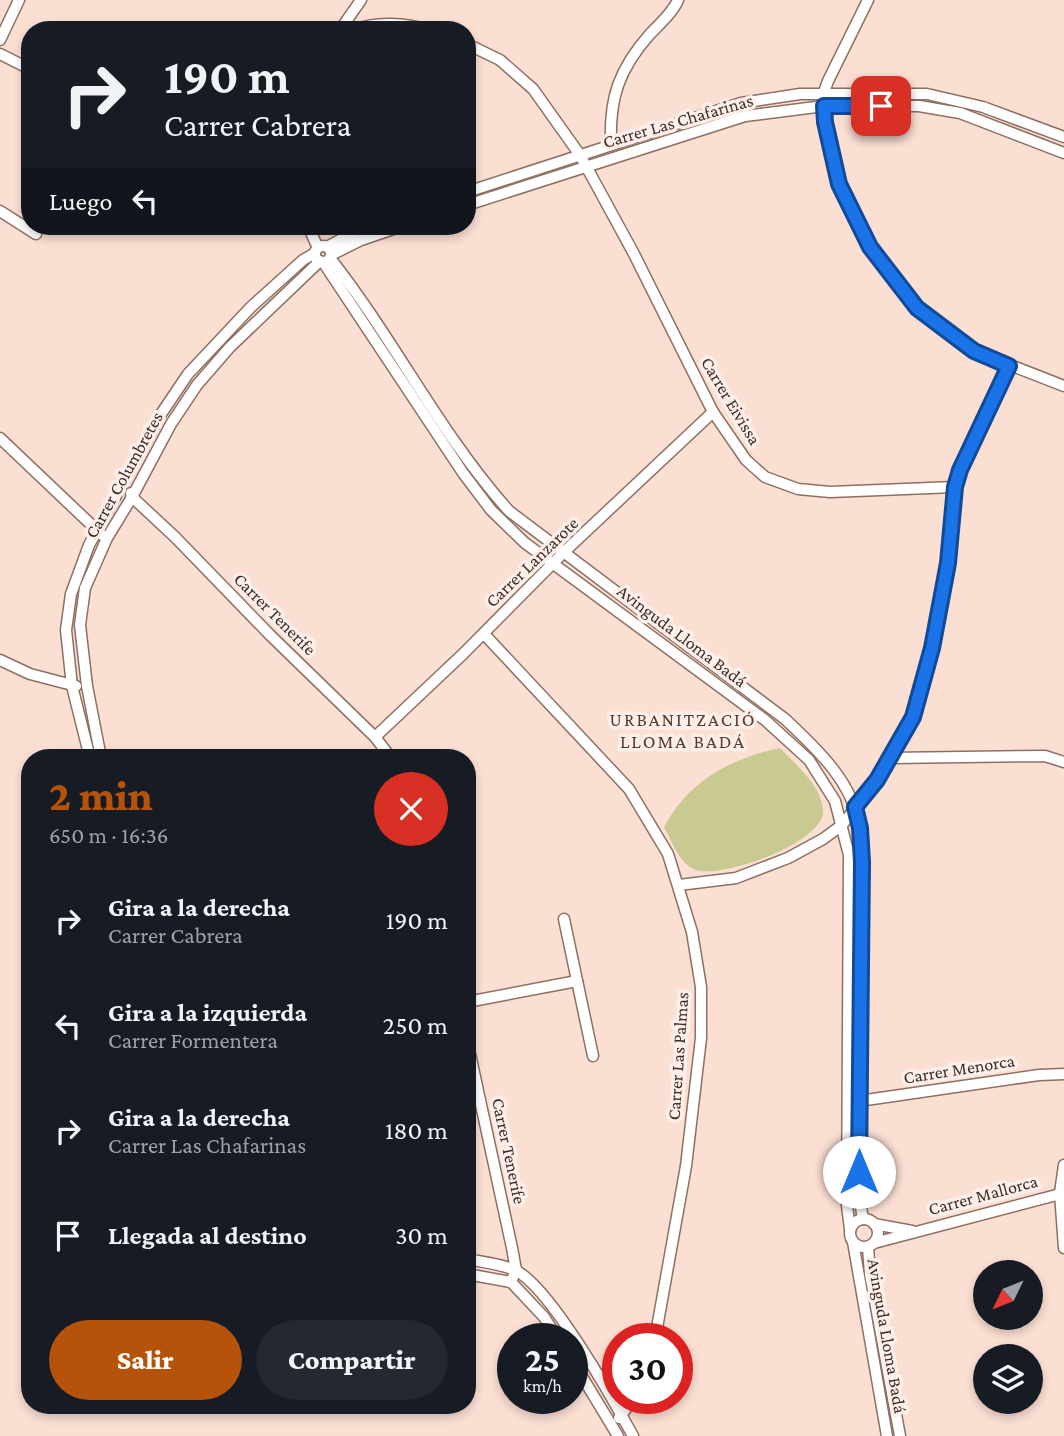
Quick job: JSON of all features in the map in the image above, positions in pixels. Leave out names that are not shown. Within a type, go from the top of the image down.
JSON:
[{"type":"street","points":[[0,40],[19,0]]},
{"type":"street","points":[[346,21],[361,0]]},
{"type":"street","points":[[611,145],[610,119],[618,82],[632,55],[678,0]]},
{"type":"street","points":[[868,0],[824,92],[824,106],[839,184],[870,247],[917,308],[974,351],[1064,386]]},
{"type":"street","name":"Carrer Eivissa","points":[[476,48],[500,60],[533,89],[580,155],[635,254],[713,412],[746,460],[765,477],[797,489],[830,492],[955,487]]},
{"type":"street","points":[[0,54],[21,64]]},
{"type":"street","name":"Carrer Las Chafarinas","points":[[476,189],[741,103],[824,92],[927,94],[983,107],[1064,137]]},
{"type":"street","name":"Carrer Las Chafarinas","points":[[476,202],[746,116],[824,106],[919,106],[960,113],[1064,153]]},
{"type":"street","points":[[0,211],[21,224]]},
{"type":"street","points":[[313,235],[324,255]]},
{"type":"street","points":[[324,255],[353,235]]},
{"type":"street","points":[[324,255],[376,235]]},
{"type":"street","name":"Carrer Columbretes","points":[[88,749],[72,686],[66,630],[71,594],[97,531],[159,417],[188,374],[251,307],[303,260],[324,255]]},
{"type":"street","name":"Carrer Columbretes","points":[[100,749],[87,686],[80,625],[85,588],[107,538],[132,498],[171,424],[197,385],[230,347],[324,255]]},
{"type":"street","name":"Avinguda Lloma Badá","points":[[324,255],[358,295],[487,487],[509,511],[785,719],[819,751],[848,791],[860,828],[862,862],[859,1196],[863,1219]]},
{"type":"street","name":"Avinguda Lloma Badá","points":[[324,255],[463,473],[491,510],[525,543],[765,720],[808,760],[835,801],[849,855],[847,1206],[850,1229]]},
{"type":"street","points":[[679,885],[736,878],[788,858],[842,825],[877,780],[913,717],[932,648],[948,563],[955,487],[960,470],[1009,366]]},
{"type":"street","name":"Carrer Lanzarote","points":[[375,737],[484,634],[564,552],[713,412]]},
{"type":"street","points":[[0,438],[107,538]]},
{"type":"street","points":[[126,479],[132,498]]},
{"type":"street","name":"Carrer Tenerife","points":[[132,498],[159,521],[384,749]]},
{"type":"street","name":"Carrer Las Palmas","points":[[484,634],[629,789],[668,853],[692,932],[701,987],[701,1038],[686,1167],[657,1323]]},
{"type":"street","points":[[0,660],[30,674],[72,686],[87,686]]},
{"type":"street","points":[[890,758],[1045,756],[1064,762]]},
{"type":"street","points":[[564,919],[593,1056]]},
{"type":"street","points":[[476,1000],[577,981]]},
{"type":"street","name":"Carrer Menorca","points":[[859,1101],[1039,1074],[1064,1074]]},
{"type":"street","name":"Carrer Tenerife","points":[[476,1082],[516,1270]]},
{"type":"street","points":[[1064,1165],[1064,1248]]},
{"type":"street","name":"Carrer Mallorca","points":[[871,1245],[914,1231],[1062,1193]]},
{"type":"street","points":[[863,1219],[874,1224],[877,1236],[871,1245],[860,1247],[853,1242],[850,1229],[855,1222],[863,1219]]},
{"type":"street","name":"Carrer Mallorca","points":[[874,1224],[914,1231]]},
{"type":"street","name":"Avinguda Lloma Badá","points":[[853,1242],[887,1436]]},
{"type":"street","name":"Avinguda Lloma Badá","points":[[871,1245],[870,1273],[900,1436]]},
{"type":"street","points":[[476,1261],[516,1270],[534,1286],[555,1312],[633,1436]]},
{"type":"street","points":[[511,1282],[516,1270]]},
{"type":"street","points":[[476,1276],[511,1282],[548,1323]]},
{"type":"street","points":[[588,1387],[618,1436]]},
{"type":"street","points":[[611,1425],[621,1415]]},
{"type":"green space","points":[[780,748],[817,791],[823,809],[820,821],[809,833],[772,855],[728,869],[709,871],[690,867],[677,852],[664,827],[674,811],[712,774],[744,759]]},
{"type":"district","name":"URBANITZACIÓ LLOMA BADÁ","points":[[683,730]]},
{"type":"route","points":[[859,1172],[862,862],[860,828],[855,807],[877,780],[913,717],[932,648],[948,563],[955,487],[960,470],[1009,366],[974,351],[917,308],[870,247],[839,184],[824,106],[881,106]]}]
